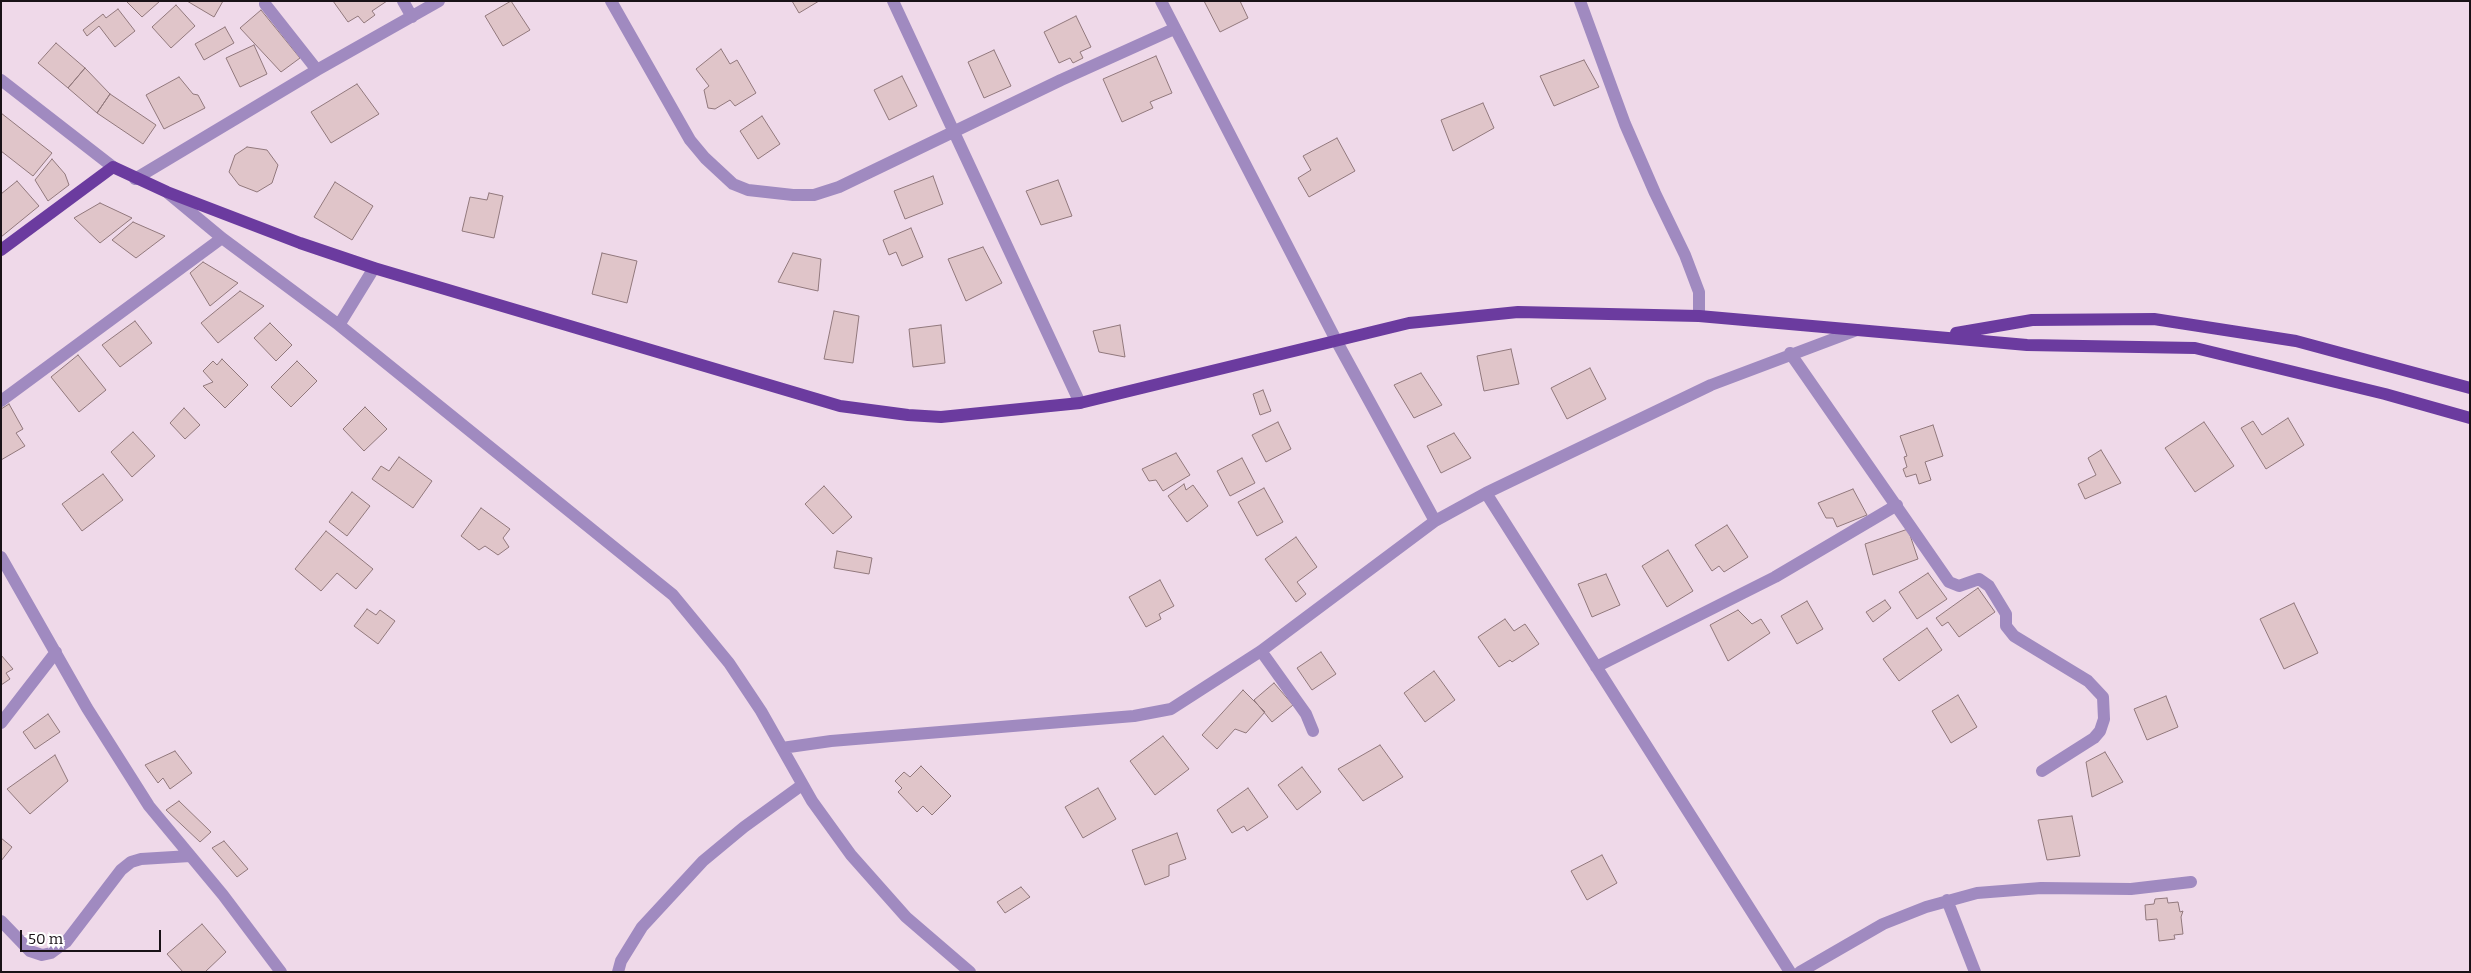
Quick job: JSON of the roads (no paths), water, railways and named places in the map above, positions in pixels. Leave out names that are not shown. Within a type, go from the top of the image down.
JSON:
[{"type":"main road","points":[[1,250],[113,167],[135,179],[167,192],[300,243],[374,268],[840,406],[870,411],[941,417],[1080,404],[1409,323],[1518,312],[1698,316],[2028,345],[2195,348],[2385,394],[2470,418]]},
{"type":"main road","points":[[1939,336],[2032,320],[2154,319],[2296,341],[2470,388]]},
{"type":"street","points":[[402,1],[412,17]]},
{"type":"street","points":[[135,179],[317,70],[439,1]]},
{"type":"street","points":[[612,1],[690,140],[705,158],[734,184],[748,190],[814,195],[839,187],[954,130],[1174,28]]},
{"type":"street","points":[[893,1],[1080,404]]},
{"type":"street","points":[[1161,1],[1337,342],[1435,521]]},
{"type":"street","points":[[1580,1],[1626,124],[1699,292],[1698,316]]},
{"type":"street","points":[[265,4],[317,70]]},
{"type":"street","points":[[1,80],[113,167]]},
{"type":"street","points":[[167,192],[222,238],[339,325],[673,595],[729,663],[827,824],[882,892],[906,917],[970,972]]},
{"type":"street","points":[[1,400],[222,238]]},
{"type":"street","points":[[339,325],[374,268]]},
{"type":"street","points":[[782,748],[831,741],[1150,714],[1178,705],[1261,651],[1435,521],[1486,493],[1711,385],[1790,353],[1857,330]]},
{"type":"street","points":[[1790,353],[1949,582],[1959,586],[1979,579],[1989,586],[2006,614],[2006,626],[2014,636],[2088,681],[2103,698],[2104,719],[2100,731],[2094,738],[2042,771]]},
{"type":"street","points":[[1486,493],[1790,972]]},
{"type":"street","points":[[1596,667],[1775,577],[1897,505]]},
{"type":"street","points":[[1,557],[121,763],[149,806],[223,895],[281,972]]},
{"type":"street","points":[[1261,651],[1306,714],[1314,731]]},
{"type":"street","points":[[1,723],[56,652]]},
{"type":"street","points":[[618,972],[621,961],[642,927],[703,861],[744,827],[802,785]]},
{"type":"street","points":[[1,921],[30,951],[42,955],[51,953],[66,942],[120,870],[131,862],[141,859],[190,856]]},
{"type":"street","points":[[1800,972],[1883,924],[1948,900],[1977,893],[2041,888],[2131,889],[2191,882]]},
{"type":"street","points":[[1948,900],[1975,972]]}]
